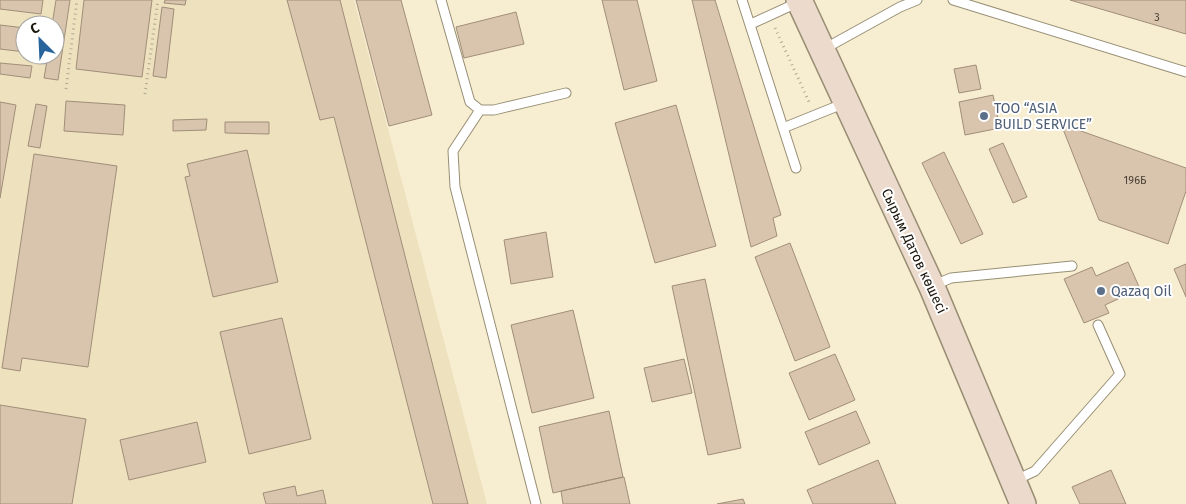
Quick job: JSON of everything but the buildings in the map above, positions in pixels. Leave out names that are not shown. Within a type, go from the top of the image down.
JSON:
[{"type":"main road","name":"Сырым Датов көшесі","points":[[800,1],[821,51],[932,287],[1024,504]]},
{"type":"lane","points":[[441,0],[470,102],[480,110],[494,110],[566,93]]},
{"type":"lane","points":[[742,0],[796,168]]},
{"type":"lane","points":[[821,51],[900,7],[917,0]]},
{"type":"lane","points":[[953,0],[1186,72]]},
{"type":"lane","points":[[751,24],[800,1]]},
{"type":"lane","points":[[783,128],[845,102]]},
{"type":"lane","points":[[480,110],[453,151],[455,187],[536,504]]},
{"type":"lane","points":[[932,287],[952,278],[1072,266]]},
{"type":"lane","points":[[1013,481],[1035,470],[1120,374],[1098,325]]},
{"type":"path","points":[[66,89],[77,0]]},
{"type":"path","points":[[145,94],[158,0]]},
{"type":"path","points":[[770,16],[814,115]]},
{"type":"shaded area","points":[[0,0],[354,0],[487,504],[0,504]]},
{"type":"place","name":"TOO “ASIA BUILD SERVICE”","points":[[984,116]]},
{"type":"place","name":"Qazaq Oil","points":[[1101,291]]}]
